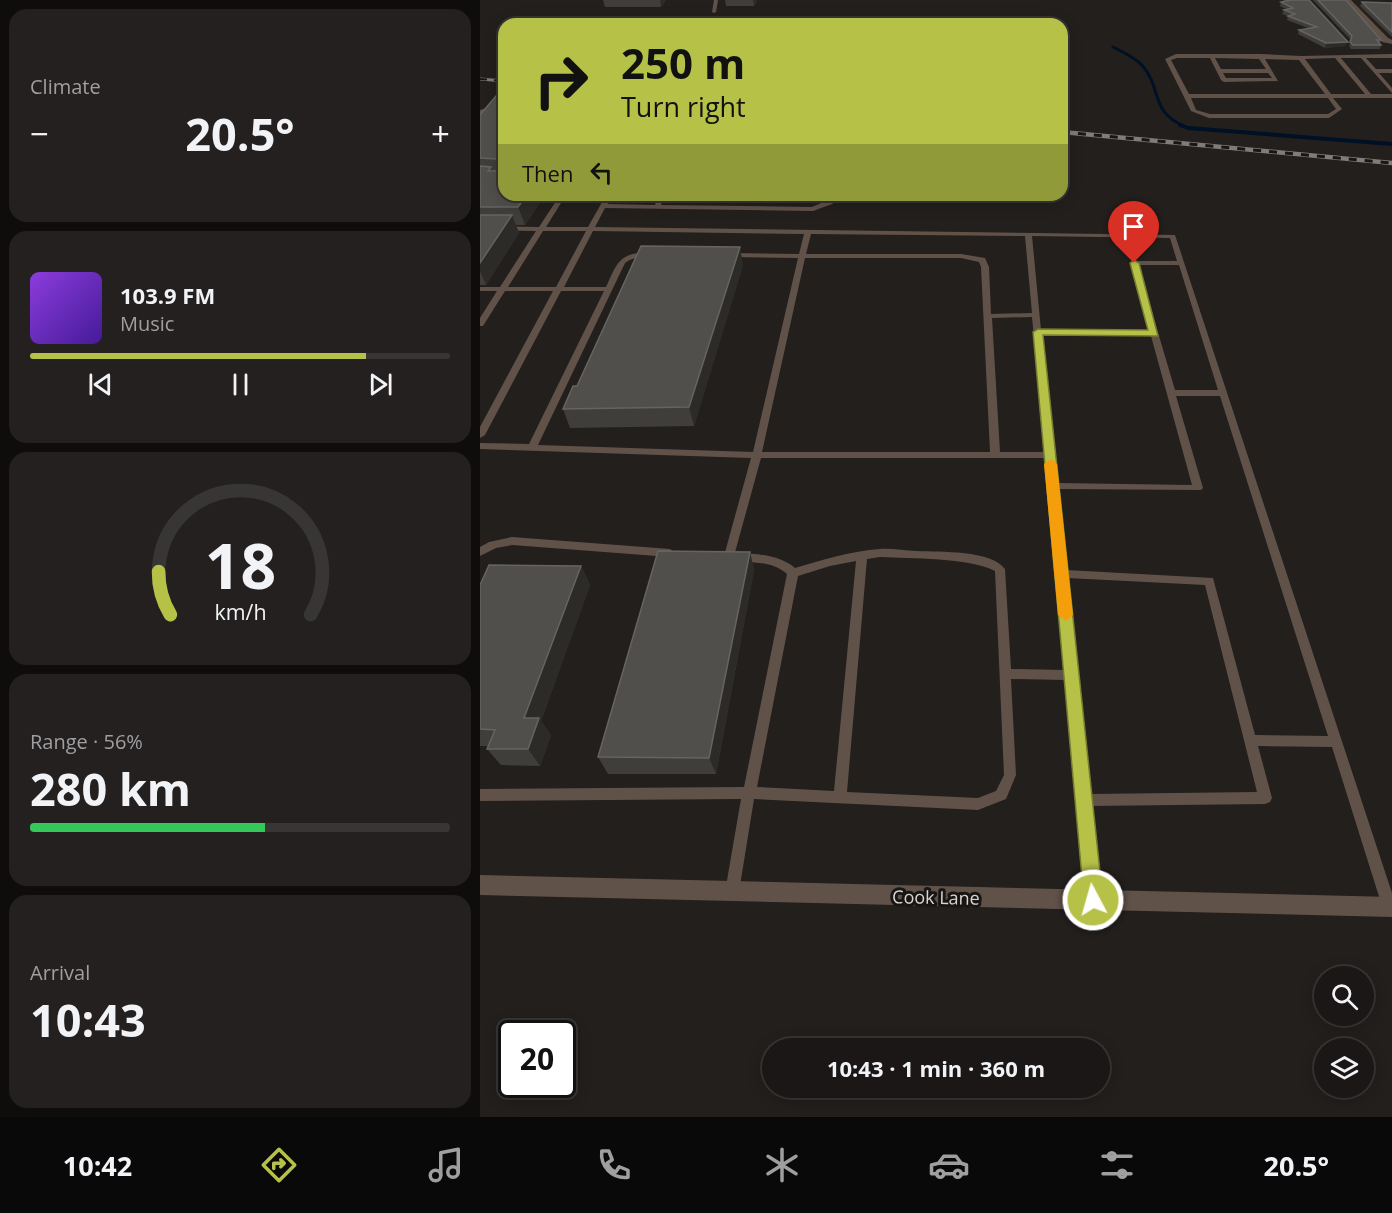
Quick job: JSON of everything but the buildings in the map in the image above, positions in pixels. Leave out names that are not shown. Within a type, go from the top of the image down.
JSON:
[{"type":"street","points":[[1348,1],[1358,2]]},
{"type":"street","points":[[1348,1],[1389,41]]},
{"type":"street","name":"Cook Lane","points":[[480,885],[1391,909]]},
{"type":"lane","points":[[714,12],[716,0]]},
{"type":"lane","points":[[1301,58],[1339,110],[1329,116],[1209,116],[1194,111],[1168,59],[1176,56],[1301,58],[1392,56]]},
{"type":"lane","points":[[1211,56],[1224,80],[1276,80],[1260,56]]},
{"type":"lane","points":[[1336,56],[1369,96]]},
{"type":"lane","points":[[1362,56],[1392,91]]},
{"type":"lane","points":[[1219,70],[1270,71]]},
{"type":"lane","points":[[1375,71],[1392,71]]},
{"type":"lane","points":[[1187,96],[1392,96]]},
{"type":"lane","points":[[480,112],[498,107]]},
{"type":"lane","points":[[480,324],[560,201]]},
{"type":"lane","points":[[480,435],[606,201]]},
{"type":"lane","points":[[657,207],[660,201]]},
{"type":"lane","points":[[603,206],[813,208],[833,201]]},
{"type":"lane","points":[[480,228],[1173,236],[1391,909]]},
{"type":"lane","points":[[793,573],[786,566],[771,560],[724,556],[757,455],[808,232]]},
{"type":"lane","points":[[1028,234],[1093,900]]},
{"type":"lane","points":[[532,448],[622,262],[629,256],[665,254]]},
{"type":"lane","points":[[722,255],[973,258],[981,261],[985,267],[995,455]]},
{"type":"lane","points":[[1053,486],[1198,488],[1134,263],[1182,263]]},
{"type":"lane","points":[[480,289],[608,289]]},
{"type":"lane","points":[[987,315],[1036,315]]},
{"type":"lane","points":[[1038,332],[1154,334]]},
{"type":"lane","points":[[1171,393],[1224,393]]},
{"type":"lane","points":[[480,446],[757,455],[1050,455]]},
{"type":"lane","points":[[480,552],[493,545],[512,541],[686,554]]},
{"type":"lane","points":[[480,795],[749,793],[978,804],[1001,795],[1010,775],[1000,569],[989,563],[967,558],[880,553],[793,573]]},
{"type":"lane","points":[[840,798],[862,556]]},
{"type":"lane","points":[[732,892],[749,793],[793,573]]},
{"type":"lane","points":[[1062,574],[1209,581],[1265,798],[1083,800]]},
{"type":"lane","points":[[1005,674],[1071,675]]},
{"type":"lane","points":[[1250,740],[1336,742]]},
{"type":"waterway","points":[[1113,47],[1142,65],[1152,82],[1161,107],[1173,120],[1184,126]]},
{"type":"waterway","points":[[1180,125],[1188,128],[1392,144]]},
{"type":"railway","points":[[480,79],[498,80]]},
{"type":"railway","points":[[1068,133],[1392,163]]},
{"type":"slow traffic","points":[[1051,464],[1066,615]]},
{"type":"route","points":[[1093,900],[1038,332],[1154,334],[1134,263]]}]
